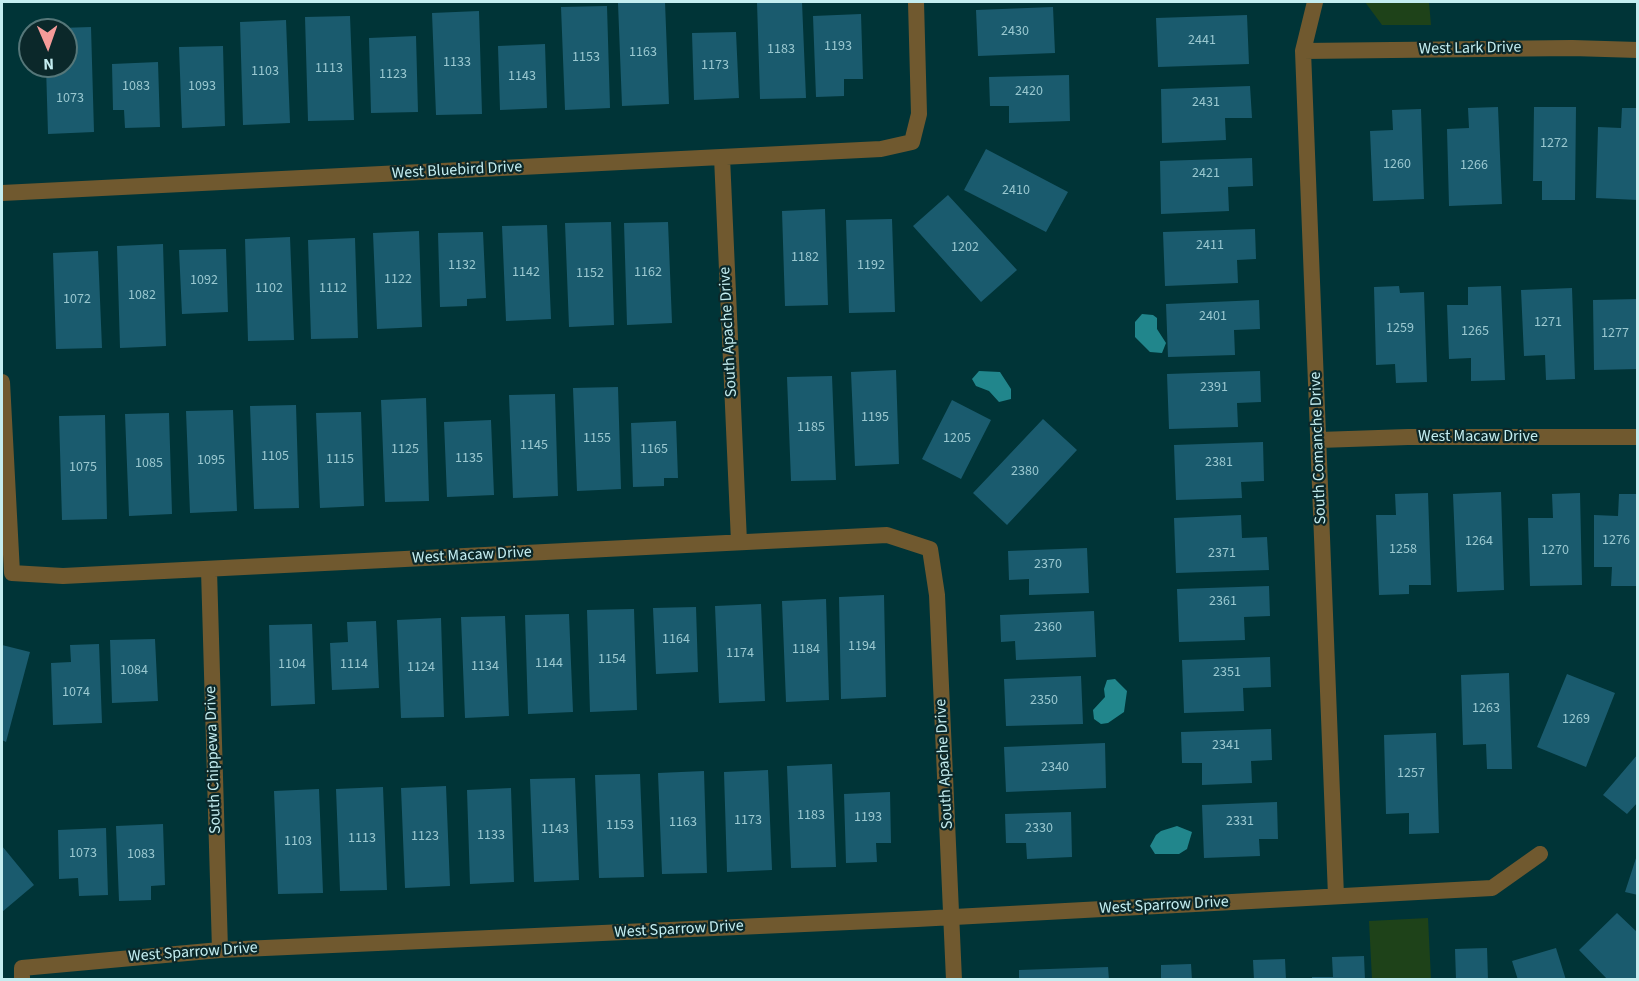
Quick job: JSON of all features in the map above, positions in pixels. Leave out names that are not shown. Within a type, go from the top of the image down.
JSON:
[{"type":"street","name":"West Bluebird Drive","points":[[2,193],[881,149],[912,142],[919,114],[916,2]]},
{"type":"street","name":"South Comanche Drive","points":[[1315,2],[1303,51],[1335,896]]},
{"type":"street","name":"West Lark Drive","points":[[1303,51],[1638,50]]},
{"type":"street","name":"South Apache Drive","points":[[722,157],[738,542]]},
{"type":"street","name":"West Macaw Drive","points":[[2,382],[12,573],[63,576],[208,570],[887,535],[930,549]]},
{"type":"street","name":"West Macaw Drive","points":[[1319,440],[1408,437],[1638,437]]},
{"type":"street","name":"South Apache Drive","points":[[930,549],[937,595],[954,980]]},
{"type":"street","name":"South Chippewa Drive","points":[[208,570],[220,950]]},
{"type":"street","name":"West Sparrow Drive","points":[[22,974],[220,950],[952,918],[1492,888],[1540,854]]},
{"type":"green space","points":[[1365,2],[1429,2],[1431,25],[1382,25]]},
{"type":"green space","points":[[1428,918],[1431,979],[1372,979],[1369,921]]},
{"type":"water","points":[[1142,314],[1153,315],[1157,318],[1157,329],[1166,343],[1162,353],[1150,352],[1135,337],[1135,322]]},
{"type":"water","points":[[979,371],[1000,372],[1011,389],[1011,399],[999,402],[989,391],[976,386],[972,379]]},
{"type":"water","points":[[1115,679],[1127,691],[1124,712],[1108,723],[1101,724],[1094,719],[1093,710],[1105,697],[1104,689],[1107,680]]},
{"type":"water","points":[[1177,826],[1192,832],[1187,849],[1179,854],[1155,854],[1150,846],[1156,835]]},
{"type":"building","points":[[665,2],[669,104],[622,106],[618,3]]},
{"type":"building","points":[[757,2],[802,2],[806,98],[760,99]]},
{"type":"building","points":[[607,6],[610,108],[565,110],[561,7]]},
{"type":"building","points":[[1053,7],[1055,53],[978,56],[976,10]]},
{"type":"building","points":[[479,11],[482,114],[436,115],[432,13]]},
{"type":"building","points":[[861,14],[863,79],[844,79],[844,96],[816,97],[813,16]]},
{"type":"building","points":[[1247,15],[1249,64],[1158,67],[1156,18]]},
{"type":"building","points":[[350,16],[354,120],[308,121],[305,17]]},
{"type":"building","points":[[286,20],[290,123],[243,125],[240,22]]},
{"type":"building","points":[[78,27],[91,27],[94,132],[48,134],[46,78],[78,78]]},
{"type":"building","points":[[736,32],[739,98],[694,100],[692,33]]},
{"type":"building","points":[[416,36],[418,112],[371,113],[369,38]]},
{"type":"building","points":[[545,44],[547,108],[500,110],[498,46]]},
{"type":"building","points":[[223,46],[225,126],[182,128],[179,47]]},
{"type":"building","points":[[158,62],[160,127],[125,128],[124,110],[113,110],[112,64]]},
{"type":"building","points":[[1069,75],[1070,121],[1009,123],[1009,106],[990,106],[989,77]]},
{"type":"building","points":[[1250,86],[1252,118],[1225,118],[1226,140],[1162,143],[1161,89]]},
{"type":"building","points":[[1498,107],[1502,204],[1449,206],[1447,129],[1469,128],[1468,108]]},
{"type":"building","points":[[1534,107],[1576,107],[1575,200],[1542,200],[1542,181],[1533,181]]},
{"type":"building","points":[[1622,108],[1638,108],[1638,200],[1596,198],[1598,127],[1621,128]]},
{"type":"building","points":[[1421,109],[1424,199],[1373,201],[1370,131],[1393,130],[1392,110]]},
{"type":"building","points":[[986,149],[1068,192],[1046,232],[964,190]]},
{"type":"building","points":[[1252,158],[1253,186],[1228,187],[1229,211],[1161,214],[1160,161]]},
{"type":"building","points":[[948,195],[1017,270],[981,302],[913,226]]},
{"type":"building","points":[[825,209],[828,305],[785,306],[782,211]]},
{"type":"building","points":[[892,219],[895,312],[849,313],[846,220]]},
{"type":"building","points":[[611,222],[614,325],[569,327],[565,223]]},
{"type":"building","points":[[668,222],[672,323],[627,325],[624,223]]},
{"type":"building","points":[[547,225],[551,319],[506,321],[502,226]]},
{"type":"building","points":[[1255,229],[1256,259],[1237,260],[1238,283],[1165,286],[1163,232]]},
{"type":"building","points":[[419,231],[422,327],[377,329],[373,233]]},
{"type":"building","points":[[483,232],[486,298],[467,299],[467,306],[440,307],[438,233]]},
{"type":"building","points":[[290,237],[294,340],[248,341],[245,239]]},
{"type":"building","points":[[355,238],[358,338],[311,339],[308,240]]},
{"type":"building","points":[[163,244],[166,346],[120,348],[117,246]]},
{"type":"building","points":[[226,249],[228,312],[182,314],[179,250]]},
{"type":"building","points":[[98,251],[102,348],[56,349],[53,253]]},
{"type":"building","points":[[1399,286],[1400,293],[1424,292],[1427,382],[1396,383],[1395,364],[1376,365],[1374,287]]},
{"type":"building","points":[[1501,286],[1505,380],[1471,381],[1471,358],[1449,359],[1447,305],[1468,305],[1468,287]]},
{"type":"building","points":[[1572,288],[1575,379],[1546,380],[1545,355],[1524,356],[1521,290]]},
{"type":"building","points":[[1638,299],[1638,369],[1594,370],[1593,300]]},
{"type":"building","points":[[1259,300],[1260,329],[1234,330],[1235,355],[1168,357],[1166,304]]},
{"type":"building","points":[[896,370],[899,464],[855,466],[851,372]]},
{"type":"building","points":[[1260,371],[1261,402],[1237,403],[1238,427],[1169,429],[1167,374]]},
{"type":"building","points":[[832,376],[836,480],[791,481],[787,377]]},
{"type":"building","points":[[618,387],[621,489],[577,491],[573,388]]},
{"type":"building","points":[[555,394],[558,496],[513,498],[509,395]]},
{"type":"building","points":[[426,398],[429,501],[385,502],[381,400]]},
{"type":"building","points":[[952,400],[991,420],[961,479],[922,459]]},
{"type":"building","points":[[296,405],[299,508],[254,509],[250,406]]},
{"type":"building","points":[[233,410],[237,511],[190,513],[186,411]]},
{"type":"building","points":[[361,412],[364,506],[320,508],[316,413]]},
{"type":"building","points":[[169,413],[172,514],[129,516],[125,414]]},
{"type":"building","points":[[105,415],[107,519],[62,520],[59,416]]},
{"type":"building","points":[[1043,419],[1077,450],[1007,525],[973,493]]},
{"type":"building","points":[[491,420],[494,495],[447,497],[444,422]]},
{"type":"building","points":[[676,421],[678,478],[664,478],[664,486],[633,487],[631,423]]},
{"type":"building","points":[[1263,442],[1264,481],[1241,482],[1242,498],[1176,500],[1174,445]]},
{"type":"building","points":[[1501,492],[1504,590],[1457,592],[1453,494]]},
{"type":"building","points":[[1428,493],[1431,585],[1409,585],[1409,594],[1379,595],[1376,515],[1396,515],[1395,494]]},
{"type":"building","points":[[1580,493],[1582,585],[1530,586],[1528,518],[1553,518],[1552,494]]},
{"type":"building","points":[[1619,494],[1638,494],[1638,586],[1611,586],[1612,567],[1594,567],[1594,515],[1618,516]]},
{"type":"building","points":[[1241,515],[1242,538],[1267,537],[1269,570],[1176,573],[1174,518]]},
{"type":"building","points":[[1087,548],[1089,593],[1029,595],[1029,579],[1009,580],[1008,551]]},
{"type":"building","points":[[1269,586],[1270,616],[1244,617],[1245,640],[1179,642],[1177,589]]},
{"type":"building","points":[[884,595],[886,697],[841,699],[839,597]]},
{"type":"building","points":[[826,599],[829,700],[786,702],[782,601]]},
{"type":"building","points":[[761,604],[765,701],[719,703],[715,606]]},
{"type":"building","points":[[696,607],[698,672],[656,674],[653,608]]},
{"type":"building","points":[[634,609],[637,710],[590,712],[587,610]]},
{"type":"building","points":[[1094,611],[1096,657],[1016,660],[1015,641],[1001,642],[1000,615]]},
{"type":"building","points":[[569,614],[573,712],[528,714],[525,615]]},
{"type":"building","points":[[505,616],[509,716],[465,718],[461,617]]},
{"type":"building","points":[[441,618],[444,717],[401,718],[397,620]]},
{"type":"building","points":[[376,621],[379,688],[332,690],[330,643],[348,642],[347,622]]},
{"type":"building","points":[[312,624],[315,704],[271,706],[269,625]]},
{"type":"building","points":[[155,639],[158,701],[112,703],[110,640]]},
{"type":"building","points":[[99,644],[102,723],[53,725],[51,663],[71,662],[70,645]]},
{"type":"building","points":[[2,645],[30,652],[6,742],[2,740]]},
{"type":"building","points":[[1270,657],[1271,687],[1243,688],[1244,711],[1184,713],[1182,660]]},
{"type":"building","points":[[1509,673],[1512,769],[1487,769],[1486,744],[1463,745],[1461,675]]},
{"type":"building","points":[[1567,674],[1615,693],[1586,767],[1537,747]]},
{"type":"building","points":[[1081,676],[1083,724],[1006,726],[1004,679]]},
{"type":"building","points":[[1271,729],[1272,760],[1251,761],[1252,783],[1202,785],[1202,763],[1182,763],[1181,732]]},
{"type":"building","points":[[1436,733],[1439,833],[1409,834],[1409,813],[1386,814],[1384,735]]},
{"type":"building","points":[[1105,743],[1106,788],[1006,792],[1004,747]]},
{"type":"building","points":[[1638,754],[1638,802],[1627,814],[1603,795]]},
{"type":"building","points":[[832,764],[836,867],[791,868],[787,766]]},
{"type":"building","points":[[768,770],[772,870],[727,872],[724,772]]},
{"type":"building","points":[[704,771],[707,873],[662,874],[658,773]]},
{"type":"building","points":[[640,774],[644,877],[599,878],[595,775]]},
{"type":"building","points":[[575,778],[579,880],[534,882],[530,779]]},
{"type":"building","points":[[446,786],[450,886],[405,888],[401,788]]},
{"type":"building","points":[[383,787],[387,890],[340,891],[336,789]]},
{"type":"building","points":[[511,788],[514,882],[470,884],[467,790]]},
{"type":"building","points":[[319,789],[323,893],[278,894],[274,791]]},
{"type":"building","points":[[890,792],[891,843],[876,843],[877,862],[846,863],[844,794]]},
{"type":"building","points":[[1277,802],[1278,839],[1259,839],[1260,856],[1204,858],[1202,805]]},
{"type":"building","points":[[1071,812],[1072,857],[1027,859],[1026,843],[1006,843],[1005,814]]},
{"type":"building","points":[[163,824],[165,885],[151,886],[151,900],[119,901],[116,826]]},
{"type":"building","points":[[106,828],[108,895],[79,896],[78,878],[59,879],[58,830]]},
{"type":"building","points":[[2,846],[34,885],[2,912]]},
{"type":"building","points":[[1638,852],[1638,895],[1625,892]]},
{"type":"building","points":[[1617,913],[1638,933],[1638,980],[1608,980],[1579,950]]},
{"type":"building","points":[[1487,948],[1488,980],[1456,980],[1455,949]]},
{"type":"building","points":[[1556,948],[1566,980],[1518,980],[1512,961]]},
{"type":"building","points":[[1364,956],[1365,980],[1312,980],[1312,977],[1333,977],[1332,957]]},
{"type":"building","points":[[1285,959],[1286,980],[1254,980],[1253,960]]},
{"type":"building","points":[[1191,964],[1192,980],[1161,980],[1161,965]]},
{"type":"building","points":[[1108,967],[1109,980],[1019,980],[1019,970]]}]
